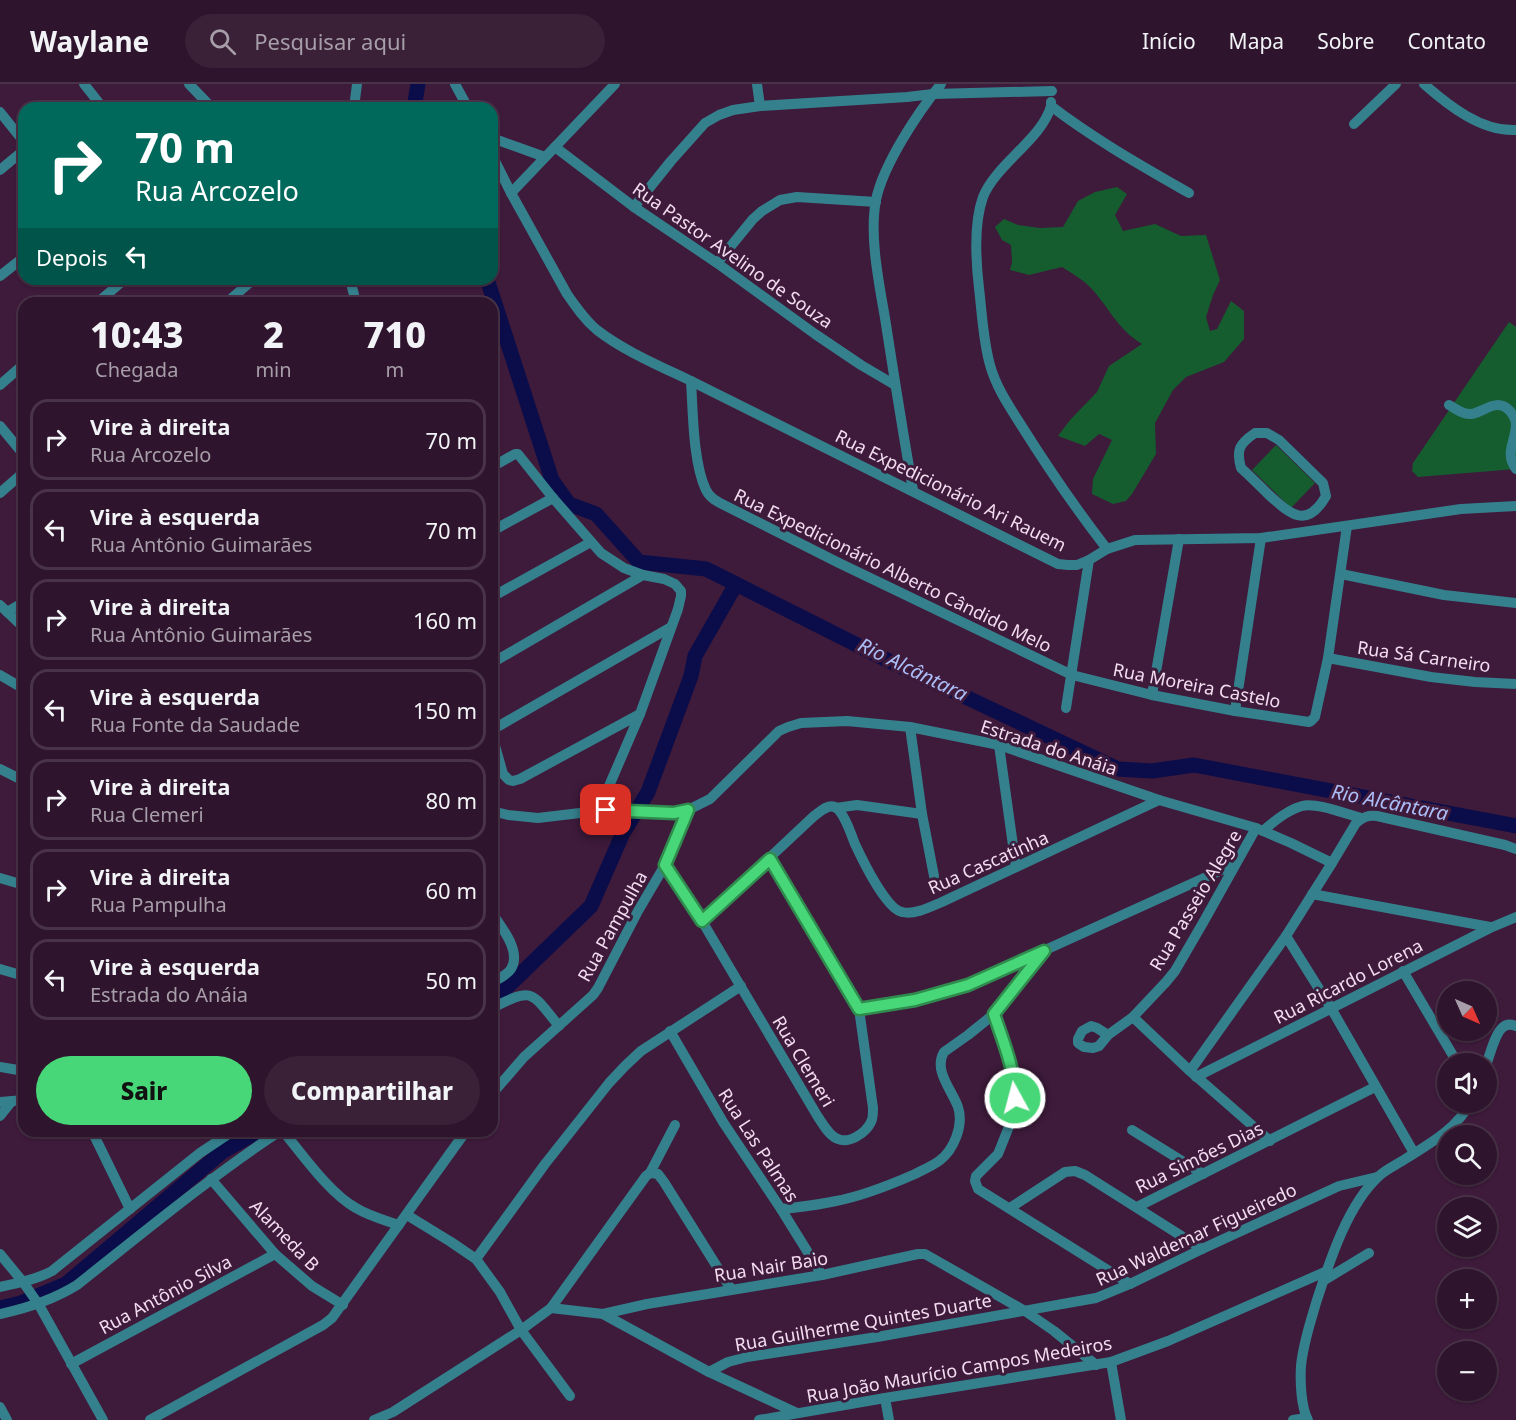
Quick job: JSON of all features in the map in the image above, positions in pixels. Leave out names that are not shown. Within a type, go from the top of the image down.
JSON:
[{"type":"street","points":[[84,84],[98,102]]},
{"type":"street","points":[[189,84],[201,102]]},
{"type":"street","points":[[355,102],[357,84]]},
{"type":"street","points":[[455,84],[465,102]]},
{"type":"street","points":[[511,193],[615,84]]},
{"type":"street","points":[[757,84],[760,106]]},
{"type":"street","points":[[913,490],[875,248],[876,202],[897,150],[940,84]]},
{"type":"street","points":[[1354,124],[1396,84]]},
{"type":"street","points":[[1424,84],[1451,105],[1485,125],[1516,130]]},
{"type":"street","points":[[634,207],[705,123],[733,110],[760,106],[1051,87],[1051,106],[1045,121],[996,177],[983,198],[977,236],[977,267],[984,327],[989,364],[1002,394],[1071,502],[1107,549]]},
{"type":"street","points":[[1051,106],[1101,141],[1189,193]]},
{"type":"street","points":[[0,112],[18,134]]},
{"type":"street","points":[[498,140],[545,158]]},
{"type":"street","name":"Rua Pastor Avelino de Souza","points":[[555,147],[634,207],[717,263],[815,334],[895,385]]},
{"type":"street","points":[[0,170],[18,155]]},
{"type":"street","name":"Rua Expedicionário Ari Rauem","points":[[498,167],[567,294],[577,309],[597,330],[691,381],[1058,564],[1077,565],[1107,549],[1135,540],[1261,538],[1461,510],[1516,506]]},
{"type":"street","points":[[717,263],[762,210],[780,200],[797,197],[876,202]]},
{"type":"street","points":[[0,276],[18,262]]},
{"type":"street","points":[[104,297],[118,285]]},
{"type":"street","points":[[233,297],[248,285]]},
{"type":"street","points":[[0,385],[18,369]]},
{"type":"street","name":"Rua Expedicionário Alberto Cândido Melo","points":[[691,381],[694,437],[700,471],[705,489],[714,500],[1072,675]]},
{"type":"street","points":[[1449,405],[1470,414],[1496,405],[1505,406],[1516,422],[1510,456],[1516,469]]},
{"type":"street","points":[[0,426],[18,448]]},
{"type":"street","points":[[1267,433],[1279,440],[1323,483],[1326,496],[1319,507],[1309,515],[1297,516],[1285,509],[1241,468],[1238,459],[1239,447],[1245,440],[1255,434],[1267,433]]},
{"type":"street","points":[[498,464],[518,454],[601,553],[612,561],[643,575],[669,581],[681,591],[678,609],[640,714],[606,793]]},
{"type":"street","points":[[0,493],[18,477]]},
{"type":"street","points":[[498,528],[553,498]]},
{"type":"street","points":[[1328,657],[1347,526]]},
{"type":"street","points":[[1235,711],[1261,538]]},
{"type":"street","points":[[1152,695],[1179,539]]},
{"type":"street","points":[[498,594],[591,542]]},
{"type":"street","points":[[1066,708],[1089,560]]},
{"type":"street","points":[[1341,574],[1437,593],[1516,603]]},
{"type":"street","points":[[498,660],[643,575]]},
{"type":"street","points":[[4,608],[18,622]]},
{"type":"street","points":[[498,727],[671,627]]},
{"type":"street","name":"Rua Moreira Castelo","points":[[1072,675],[1152,695],[1309,722],[1315,717],[1328,657]]},
{"type":"street","name":"Rua Sá Carneiro","points":[[1328,657],[1431,677],[1516,684]]},
{"type":"street","points":[[0,675],[18,686]]},
{"type":"street","points":[[498,756],[503,774],[508,780],[520,779],[640,714]]},
{"type":"street","name":"Estrada do Anáia","points":[[498,812],[538,818],[606,810],[651,813],[674,813],[688,810],[710,798],[779,731],[801,723],[847,721],[910,727],[999,744],[1159,800],[1259,830],[1332,863]]},
{"type":"street","points":[[910,727],[922,814],[934,876]]},
{"type":"street","points":[[999,744],[1016,867]]},
{"type":"street","points":[[0,769],[18,779]]},
{"type":"street","name":"Rua Cascatinha","points":[[836,808],[842,815],[885,899],[896,910],[904,913],[915,912],[942,902],[1159,800]]},
{"type":"street","points":[[702,921],[825,808],[857,805],[922,814]]},
{"type":"street","points":[[1259,830],[1304,805],[1361,819]]},
{"type":"street","name":"Rua Pampulha","points":[[498,1087],[524,1057],[598,988],[638,910],[665,865],[688,810]]},
{"type":"street","points":[[1193,1074],[1286,936],[1356,823],[1361,819],[1369,815],[1377,816],[1516,849]]},
{"type":"street","name":"Rua Passeio Alegre","points":[[1108,1035],[1133,1017],[1175,971],[1235,864],[1259,830]]},
{"type":"street","points":[[770,859],[859,1009],[915,1000],[968,985],[1235,864]]},
{"type":"street","name":"Rua Clemeri","points":[[665,865],[702,921],[818,1117],[830,1134],[838,1139],[847,1140],[856,1137],[871,1122],[873,1108],[859,1009]]},
{"type":"street","points":[[0,878],[18,883]]},
{"type":"street","points":[[1312,894],[1490,927]]},
{"type":"street","name":"Rua Ricardo Lorena","points":[[1193,1074],[1332,1008],[1490,927],[1516,917]]},
{"type":"street","points":[[498,923],[514,952],[511,969],[498,979]]},
{"type":"street","points":[[1286,936],[1332,1008],[1414,1153]]},
{"type":"street","points":[[782,1209],[837,1201],[863,1194],[906,1178],[940,1160],[956,1139],[960,1122],[958,1108],[942,1072],[940,1063],[942,1055],[994,1014],[1044,951]]},
{"type":"street","points":[[0,969],[18,974]]},
{"type":"street","points":[[1404,971],[1452,1053]]},
{"type":"street","points":[[476,1259],[545,1164],[609,1083],[642,1050],[741,986]]},
{"type":"street","points":[[498,1005],[520,995],[530,995],[559,1026]]},
{"type":"street","points":[[994,1014],[1010,1063],[1015,1084],[1015,1098],[1010,1124],[1002,1147],[976,1176],[978,1189],[1130,1284]]},
{"type":"street","points":[[1133,1017],[1193,1074],[1270,1141]]},
{"type":"street","points":[[1491,1053],[1503,1026],[1509,1024],[1516,1026]]},
{"type":"street","name":"Rua Las Palmas","points":[[670,1031],[723,1122],[782,1209],[822,1275]]},
{"type":"street","points":[[0,1067],[18,1070]]},
{"type":"street","name":"Rua Simões Dias","points":[[1010,1208],[1069,1171],[1085,1175],[1137,1207],[1375,1087]]},
{"type":"street","points":[[0,1102],[18,1100]]},
{"type":"street","points":[[0,1116],[12,1101]]},
{"type":"street","points":[[1293,1420],[1307,1419],[1301,1383],[1301,1362],[1325,1276],[1348,1219],[1363,1194],[1377,1177],[1453,1126],[1465,1113]]},
{"type":"street","points":[[374,1420],[395,1416],[551,1308],[648,1174],[675,1125]]},
{"type":"street","points":[[1132,1130],[1203,1174]]},
{"type":"street","points":[[95,1137],[130,1209]]},
{"type":"street","points":[[0,1287],[26,1285],[62,1264],[200,1153],[224,1137]]},
{"type":"street","points":[[0,1314],[61,1295],[77,1285],[211,1179],[272,1137]]},
{"type":"street","points":[[286,1137],[343,1200],[368,1215],[399,1224]]},
{"type":"street","points":[[150,1420],[332,1318],[462,1137]]},
{"type":"street","points":[[648,1174],[658,1174],[664,1182],[731,1289]]},
{"type":"street","name":"Rua Waldemar Figueiredo","points":[[1025,1311],[1096,1298],[1339,1186],[1377,1177]]},
{"type":"street","name":"Alameda B","points":[[211,1179],[275,1254],[312,1286],[343,1305]]},
{"type":"street","points":[[1137,1207],[1202,1249]]},
{"type":"street","points":[[407,1215],[476,1259],[500,1292],[521,1330],[570,1396]]},
{"type":"street","name":"Rua João Maurício Campos Medeiros","points":[[759,1420],[1111,1362],[1325,1276],[1369,1253]]},
{"type":"street","points":[[0,1254],[26,1285],[103,1420]]},
{"type":"street","name":"Rua Antônio Silva","points":[[71,1364],[275,1254]]},
{"type":"street","name":"Rua Nair Baio","points":[[603,1314],[925,1254],[1025,1311],[1096,1365]]},
{"type":"street","points":[[551,1308],[603,1314],[709,1372],[798,1413]]},
{"type":"street","name":"Rua Guilherme Quintes Duarte","points":[[709,1372],[728,1362],[747,1357],[1025,1311]]},
{"type":"street","points":[[1111,1362],[1121,1420]]},
{"type":"street","points":[[885,1398],[889,1420]]},
{"type":"street","points":[[0,1407],[7,1420]]},
{"type":"green space","points":[[1117,187],[1127,194],[1115,215],[1123,231],[1155,224],[1181,236],[1206,235],[1220,280],[1206,317],[1210,331],[1217,329],[1231,301],[1244,311],[1244,339],[1224,362],[1186,377],[1173,390],[1155,423],[1156,454],[1126,501],[1113,504],[1092,494],[1093,479],[1112,440],[1099,434],[1085,446],[1058,436],[1097,392],[1109,366],[1142,344],[1126,332],[1090,287],[1062,267],[1029,275],[1010,270],[1011,245],[1002,240],[995,227],[1004,219],[1018,225],[1040,228],[1063,227],[1078,201],[1095,192]]},
{"type":"green space","points":[[1509,322],[1516,327],[1516,469],[1418,477],[1412,471],[1413,463]]},
{"type":"green space","points":[[1276,445],[1315,483],[1291,508],[1252,470]]},
{"type":"waterway","name":"Rio Alcântara","points":[[415,102],[418,84]]},
{"type":"waterway","name":"Rio Alcântara","points":[[489,285],[493,297]]},
{"type":"waterway","name":"Rio Alcântara","points":[[498,313],[552,480],[569,504],[596,514],[639,562],[706,569],[887,660],[1118,769],[1152,771],[1194,765],[1516,826]]},
{"type":"waterway","points":[[498,994],[591,906],[623,833],[648,792],[691,676],[695,656],[736,584]]},
{"type":"waterway","points":[[0,1308],[21,1303],[66,1284],[222,1152],[248,1137]]},
{"type":"route","points":[[606,810],[674,813],[688,810],[665,865],[702,921],[770,859],[859,1009],[915,1000],[968,985],[1044,951],[994,1014],[1010,1063],[1015,1084],[1015,1098]]}]
